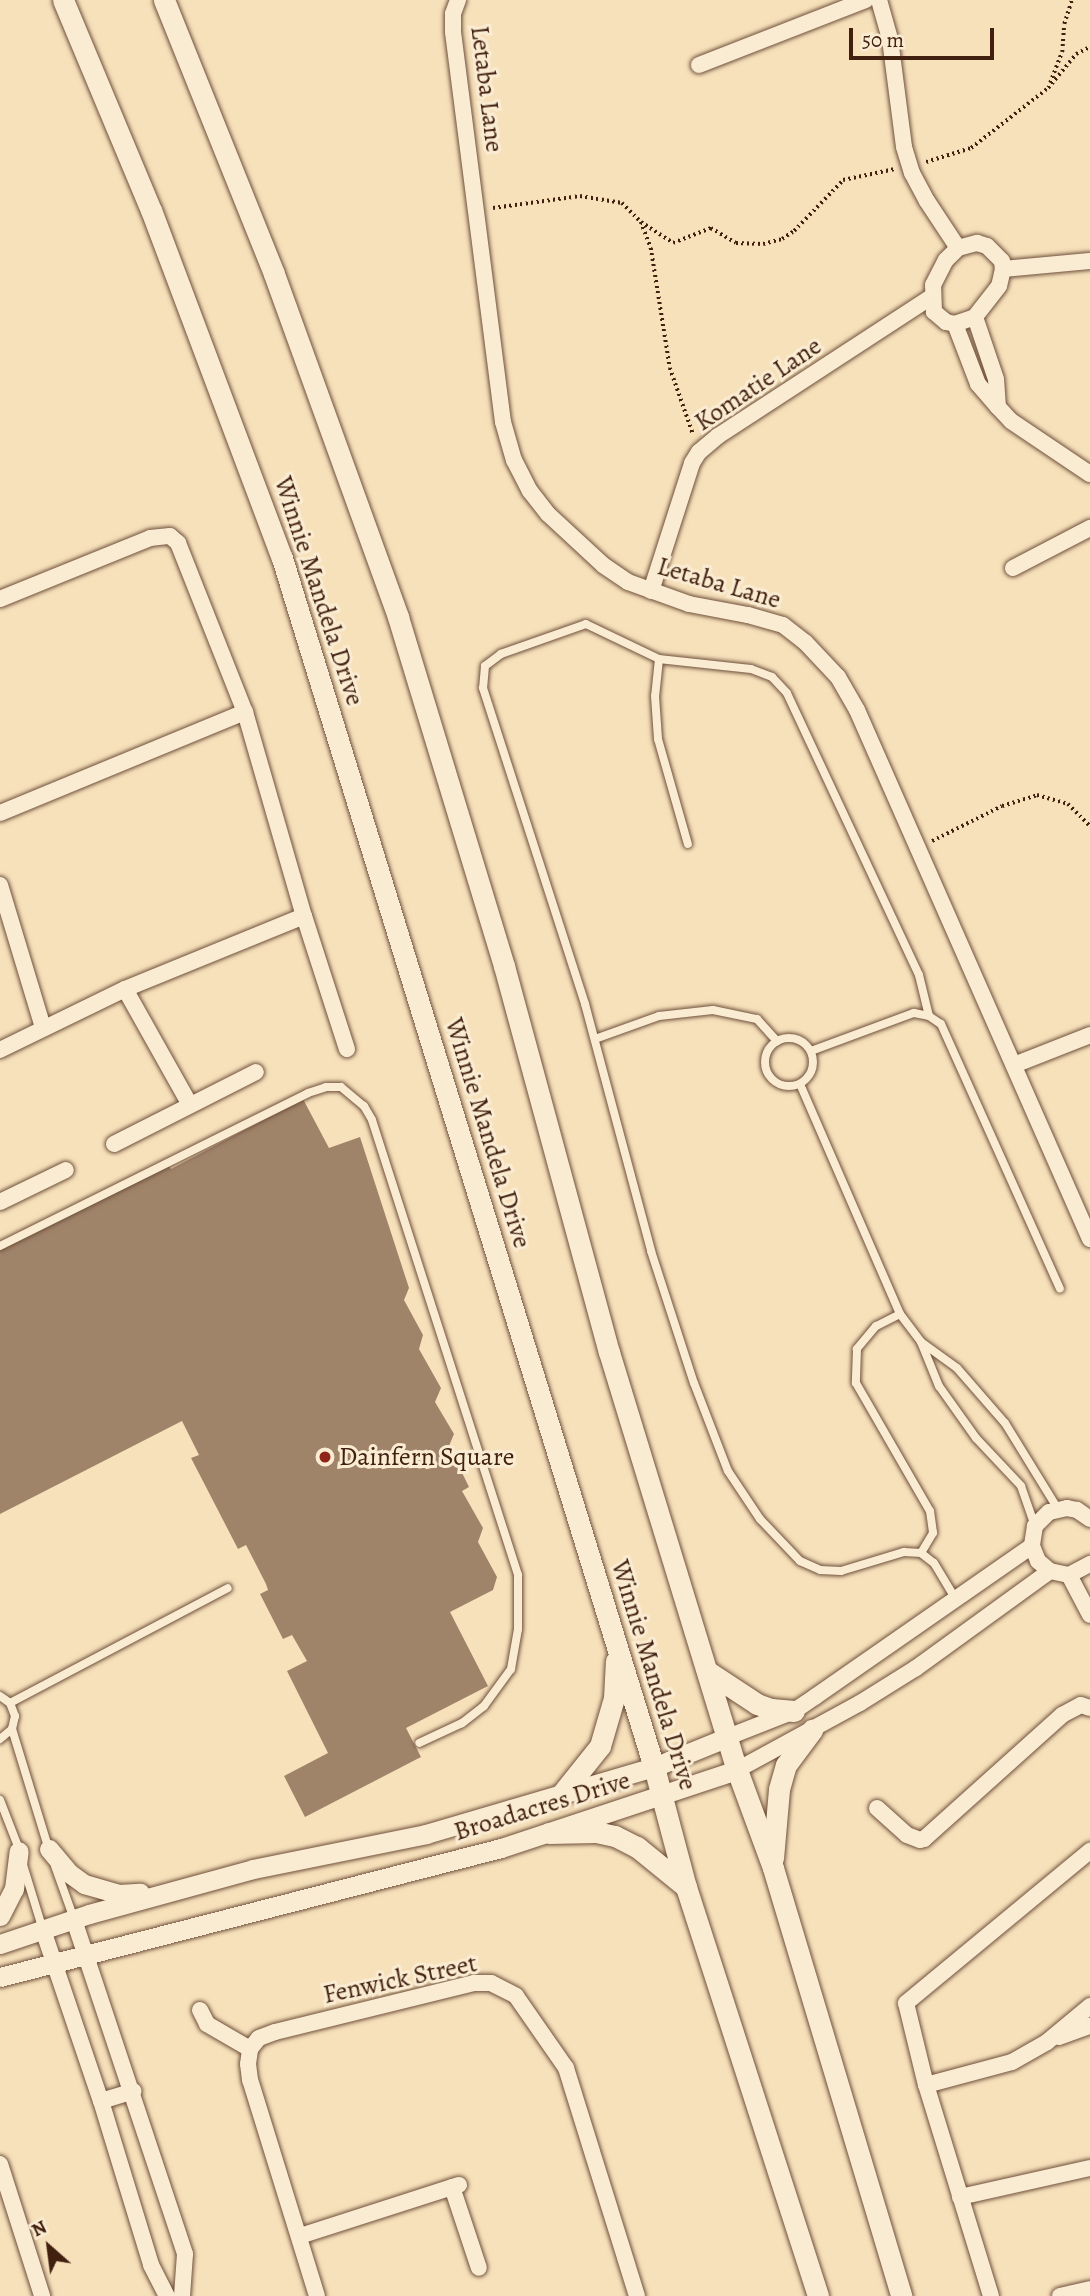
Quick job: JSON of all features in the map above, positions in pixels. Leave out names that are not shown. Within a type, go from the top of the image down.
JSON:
[{"type":"main road","name":"Winnie Mandela Drive","points":[[63,0],[151,210],[282,558],[654,1767],[686,1887],[818,2296]]},
{"type":"main road","name":"Winnie Mandela Drive","points":[[164,0],[274,274],[398,617],[504,966],[609,1352],[737,1770],[773,1868],[901,2296]]},
{"type":"main road","points":[[560,1796],[600,1746],[610,1722],[617,1648]]},
{"type":"main road","points":[[707,1671],[757,1704],[771,1709],[794,1711]]},
{"type":"main road","points":[[773,1868],[779,1789],[786,1765],[812,1730]]},
{"type":"main road","points":[[549,1833],[596,1832],[615,1836],[637,1847],[686,1887]]},
{"type":"street","name":"Letaba Lane","points":[[458,0],[453,14],[453,32],[503,422],[514,460],[530,491],[570,536],[603,565],[628,582],[689,604],[748,615],[783,625],[805,642],[838,677],[857,710],[1090,1239]]},
{"type":"street","points":[[699,65],[866,0]]},
{"type":"street","points":[[879,0],[890,39],[898,119],[910,167],[927,201],[958,248]]},
{"type":"street","points":[[977,243],[987,246],[1002,261],[1003,268],[999,286],[975,317],[955,324],[946,322],[934,312],[931,297],[936,277],[958,248],[977,243]]},
{"type":"street","points":[[1003,268],[1090,261]]},
{"type":"street","name":"Komatie Lane","points":[[651,590],[692,463],[699,452],[718,436],[931,297]]},
{"type":"street","points":[[975,317],[996,379],[998,407]]},
{"type":"street","points":[[955,324],[978,384],[998,407],[1011,421],[1090,474]]},
{"type":"street","points":[[1013,568],[1090,528]]},
{"type":"street","points":[[0,599],[150,538],[170,537],[184,553],[245,712],[304,916],[347,1049]]},
{"type":"street","points":[[0,813],[245,712]]},
{"type":"street","points":[[0,885],[43,1027]]},
{"type":"street","points":[[0,1050],[125,989],[304,916]]},
{"type":"street","points":[[125,989],[190,1105]]},
{"type":"street","points":[[1014,1065],[1090,1035]]},
{"type":"street","points":[[114,1144],[257,1072]]},
{"type":"street","points":[[0,1202],[66,1170]]},
{"type":"street","points":[[1090,1499],[1084,1515],[1058,1509],[1049,1512],[1035,1526],[1032,1546],[1038,1561],[1051,1571],[1069,1574],[1090,1564]]},
{"type":"street","name":"Broadacres Drive","points":[[0,1944],[167,1892],[253,1869],[426,1834],[654,1767],[794,1711],[915,1630],[955,1598],[1032,1546]]},
{"type":"street","name":"Broadacres Drive","points":[[0,1977],[549,1833],[737,1770],[812,1730],[916,1668],[1051,1571]]},
{"type":"street","points":[[1069,1574],[1090,1615]]},
{"type":"street","points":[[877,1808],[907,1835],[924,1839],[1062,1715],[1081,1705],[1090,1708]]},
{"type":"street","points":[[49,1849],[69,1873],[96,1889],[118,1894],[167,1892]]},
{"type":"street","points":[[0,1916],[14,1889],[19,1851]]},
{"type":"street","points":[[991,2296],[926,2085],[906,2003],[1090,1851]]},
{"type":"street","points":[[74,1920],[185,2254],[182,2296]]},
{"type":"street","points":[[43,1930],[109,2125],[151,2265],[167,2296]]},
{"type":"street","name":"Fenwick Street","points":[[250,2049],[259,2038],[275,2032],[474,1983],[505,1987],[516,1996],[549,2039],[573,2084],[637,2296]]},
{"type":"street","points":[[926,2085],[1012,2063],[1047,2042],[1090,2006]]},
{"type":"street","points":[[200,2010],[207,2024],[250,2049],[250,2080],[317,2296]]},
{"type":"street","points":[[1047,2042],[1090,2026]]},
{"type":"street","points":[[101,2101],[133,2091]]},
{"type":"street","points":[[0,2164],[42,2296]]},
{"type":"street","points":[[960,2197],[1090,2168]]},
{"type":"street","points":[[300,2236],[455,2186],[479,2268]]},
{"type":"street","points":[[1060,2296],[1090,2289]]},
{"type":"lane","points":[[929,1016],[919,975],[788,692],[772,677],[751,669],[659,659],[586,624],[501,654],[485,666],[483,688],[595,1039],[651,1251],[694,1382],[728,1471],[760,1519],[800,1561],[820,1570],[841,1571],[904,1552],[921,1553],[934,1563],[955,1598]]},
{"type":"lane","points":[[659,659],[655,696],[658,739],[688,844]]},
{"type":"lane","points":[[595,1039],[659,1016],[713,1010],[757,1019],[778,1041]]},
{"type":"lane","points":[[811,1051],[914,1013],[929,1016],[941,1024],[1060,1289]]},
{"type":"lane","points":[[796,1039],[811,1051],[813,1069],[800,1084],[782,1086],[768,1074],[766,1055],[778,1041],[796,1039]]},
{"type":"lane","points":[[800,1084],[900,1314],[921,1342],[939,1386],[975,1438],[1021,1486],[1035,1526]]},
{"type":"lane","points":[[0,1246],[308,1093],[326,1087],[341,1087],[364,1106],[372,1120],[518,1575],[518,1629],[511,1669],[484,1706],[462,1723],[419,1743]]},
{"type":"lane","points":[[900,1314],[876,1326],[857,1349],[856,1383],[930,1511],[933,1534],[921,1553]]},
{"type":"lane","points":[[921,1342],[957,1368],[1005,1423],[1058,1509]]},
{"type":"lane","points":[[10,1703],[228,1588]]},
{"type":"lane","points":[[0,1696],[10,1703],[15,1716],[12,1729],[74,1920]]},
{"type":"lane","points":[[0,1739],[12,1729]]},
{"type":"lane","points":[[0,1800],[43,1930]]},
{"type":"path","points":[[1048,88],[1062,52],[1064,24],[1072,0]]},
{"type":"path","points":[[477,211],[580,195],[622,203],[642,222],[673,243],[711,229],[736,243],[762,244],[782,239],[794,231],[843,180],[910,167],[971,148],[1048,88],[1076,54],[1090,47]]},
{"type":"path","points":[[642,222],[651,248],[670,368],[699,452]]},
{"type":"path","points":[[918,848],[1002,806],[1037,795],[1068,804],[1090,826]]},
{"type":"building","name":"Dainfern Square","points":[[303,1099],[329,1148],[360,1137],[409,1288],[404,1300],[423,1335],[419,1349],[441,1388],[435,1402],[454,1434],[449,1446],[469,1487],[462,1491],[483,1528],[478,1542],[497,1577],[493,1590],[450,1612],[488,1686],[406,1728],[421,1757],[305,1817],[284,1776],[328,1753],[287,1671],[307,1661],[292,1635],[283,1639],[260,1594],[268,1590],[266,1584],[246,1545],[238,1549],[191,1458],[199,1455],[182,1421],[0,1514],[0,1249],[167,1163],[171,1169]]},
{"type":"place","name":"Dainfern Square","points":[[325,1457]]}]
